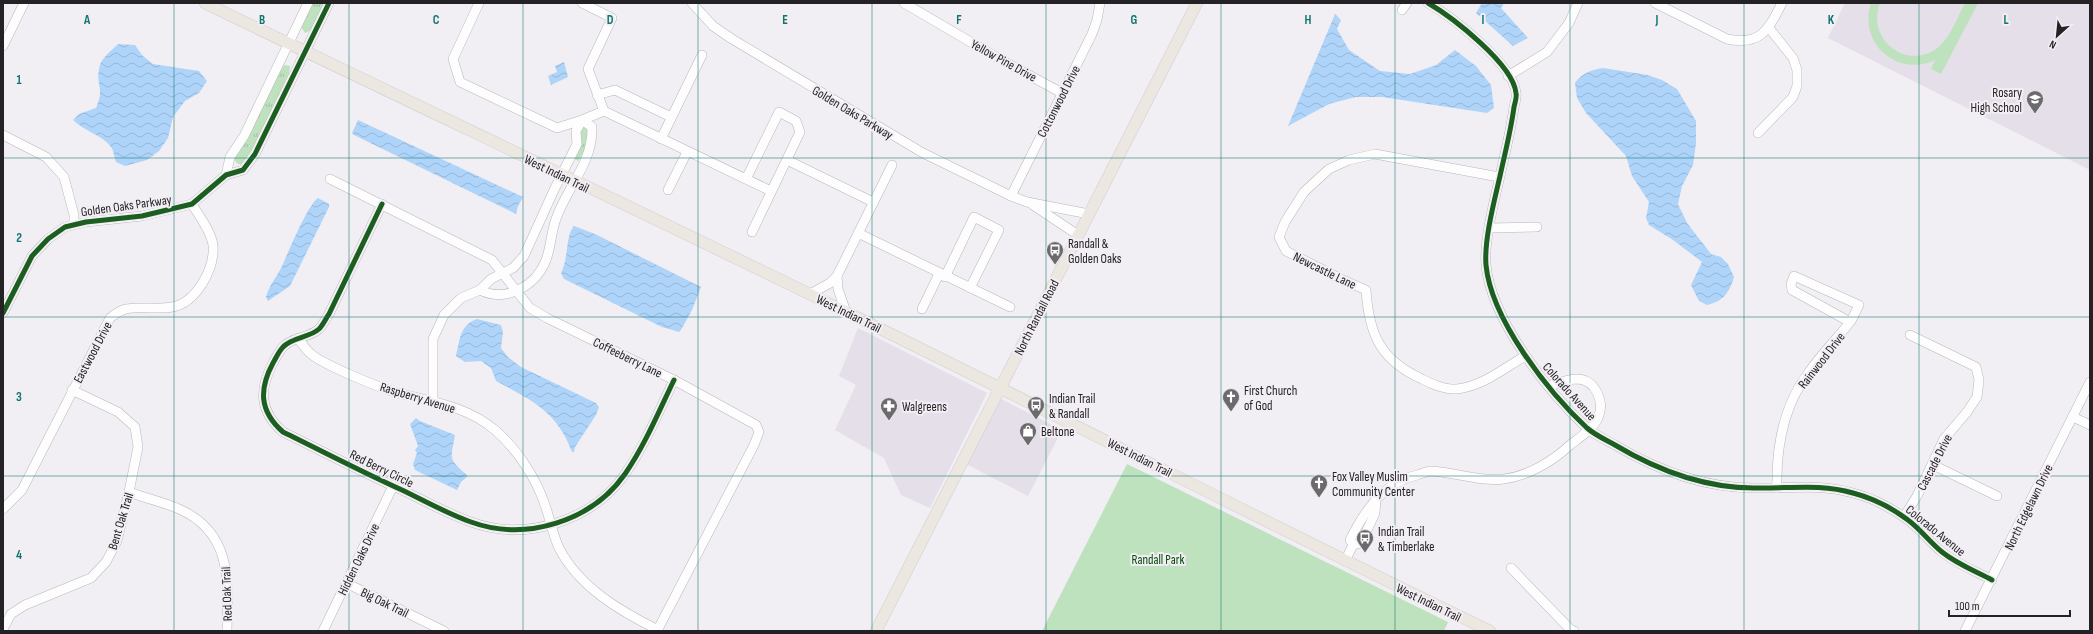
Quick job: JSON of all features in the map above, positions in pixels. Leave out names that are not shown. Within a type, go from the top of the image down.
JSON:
[{"type":"main road","name":"West Indian Trail","points":[[205,3],[810,294],[1345,561],[1490,631]]},
{"type":"main road","name":"North Randall Road","points":[[876,631],[1197,3]]},
{"type":"street","points":[[3,46],[24,3]]},
{"type":"street","points":[[226,175],[230,158],[244,136],[308,3]]},
{"type":"street","name":"Golden Oaks Parkway","points":[[3,313],[32,256],[48,239],[65,227],[74,224],[142,216],[192,204],[226,175],[243,170],[254,154],[329,3]]},
{"type":"street","points":[[479,3],[453,59],[460,82],[549,126],[557,128],[604,111]]},
{"type":"street","points":[[582,3],[612,18],[589,65],[589,74],[604,111],[771,191]]},
{"type":"street","name":"Golden Oaks Parkway","points":[[692,3],[713,26],[732,40],[923,153],[1011,196],[1027,202],[1089,214]]},
{"type":"street","name":"Yellow Pine Drive","points":[[904,3],[1003,61],[1062,93]]},
{"type":"street","name":"Cottonwood Drive","points":[[1011,196],[1092,34],[1098,20],[1100,3]]},
{"type":"street","name":"Colorado Avenue","points":[[1428,3],[1490,50],[1508,76],[1516,92],[1511,127],[1489,228],[1486,265],[1492,292],[1502,315],[1525,356],[1548,386],[1588,429],[1633,456],[1679,475],[1726,485],[1751,488],[1822,487],[1853,492],[1883,504],[1904,517],[1941,551],[1958,563],[1992,580]]},
{"type":"street","points":[[1508,76],[1547,52],[1569,23],[1578,3]]},
{"type":"street","points":[[1659,4],[1727,39],[1739,42],[1754,39],[1769,28],[1782,3]]},
{"type":"street","points":[[1758,133],[1793,97],[1797,86],[1797,70],[1793,58],[1769,28]]},
{"type":"street","points":[[661,139],[702,55]]},
{"type":"street","points":[[597,95],[615,90],[671,117]]},
{"type":"street","points":[[746,179],[779,112],[796,121],[800,132],[752,232]]},
{"type":"street","points":[[433,400],[432,351],[438,326],[444,315],[453,304],[472,292],[480,290],[491,279],[513,268],[528,250],[577,144],[576,131],[582,120]]},
{"type":"street","points":[[480,290],[490,295],[517,293],[540,272],[550,248],[556,219],[576,182],[593,139],[592,127],[582,120]]},
{"type":"street","points":[[3,135],[46,157],[64,177],[74,215],[74,224]]},
{"type":"street","points":[[668,190],[687,152]]},
{"type":"street","name":"Newcastle Lane","points":[[1499,177],[1376,154],[1349,160],[1329,169],[1304,192],[1284,222],[1279,237],[1286,251],[1366,290],[1368,314],[1373,334],[1386,355],[1405,372],[1431,384],[1455,390],[1478,384],[1525,356]]},
{"type":"street","points":[[787,160],[873,202]]},
{"type":"street","points":[[810,294],[830,283],[837,276],[892,165]]},
{"type":"street","name":"Coffeeberry Lane","points":[[330,179],[472,248],[492,260],[530,308],[547,318],[674,380],[752,421],[759,432],[657,631]]},
{"type":"street","name":"Golden Oaks Parkway","points":[[1027,202],[1078,235]]},
{"type":"street","name":"Eastwood Drive","points":[[3,509],[22,490],[110,318],[125,309],[156,310],[184,304],[199,289],[211,265],[213,245],[192,204]]},
{"type":"street","name":"Red Berry Circle","points":[[382,204],[329,314],[319,329],[282,348],[265,381],[263,391],[264,406],[273,423],[282,432],[471,522],[485,526],[514,530],[534,528],[552,524],[584,512],[600,500],[625,474],[638,453],[674,380]]},
{"type":"street","points":[[922,309],[974,217],[999,230],[970,288]]},
{"type":"street","points":[[1489,228],[1537,227]]},
{"type":"street","points":[[858,233],[1010,307]]},
{"type":"street","points":[[837,276],[838,289],[846,312]]},
{"type":"street","name":"Rainwood Drive","points":[[1777,488],[1778,443],[1782,425],[1793,398],[1809,371],[1850,322],[1859,305],[1794,276],[1791,284],[1792,290],[1850,322]]},
{"type":"street","name":"Cascade Drive","points":[[1904,517],[1950,431],[1967,412],[1977,397],[1979,380],[1976,367],[1910,335]]},
{"type":"street","name":"Raspberry Avenue","points":[[298,339],[310,354],[363,380],[397,392],[433,400],[470,414],[494,429],[507,441],[534,480],[545,503],[560,549],[592,589],[608,602],[657,631]]},
{"type":"street","points":[[1345,561],[1353,545],[1350,540],[1362,516],[1376,499],[1401,478],[1431,471],[1465,478],[1504,479],[1533,470],[1558,457],[1596,422],[1601,406],[1598,393],[1588,382],[1579,379],[1564,380],[1548,386]]},
{"type":"street","name":"North Edgelawn Drive","points":[[1965,631],[1992,580],[2090,382]]},
{"type":"street","name":"Bent Oak Trail","points":[[3,629],[11,614],[25,605],[91,578],[106,562],[117,541],[138,447],[135,427],[118,412],[72,390]]},
{"type":"street","points":[[2073,417],[2090,425]]},
{"type":"street","points":[[1933,465],[1997,496]]},
{"type":"street","name":"Hidden Oaks Drive","points":[[323,631],[393,486]]},
{"type":"street","name":"Red Oak Trail","points":[[129,492],[179,509],[197,520],[211,534],[222,552],[226,567],[227,631]]},
{"type":"street","points":[[1511,568],[1574,631]]},
{"type":"street","name":"Big Oak Trail","points":[[346,583],[444,631]]},
{"type":"shaded area","name":"Rosary High School","points":[[1845,3],[2090,3],[2090,170],[1828,38]]},
{"type":"shaded area","points":[[858,328],[987,393],[930,508],[901,495],[884,458],[835,430],[856,385],[839,376]]},
{"type":"shaded area","points":[[999,398],[1062,430],[1028,496],[966,464]]},
{"type":"green space","points":[[313,3],[324,3],[311,30],[305,33],[301,27]]},
{"type":"green space","points":[[1871,3],[1880,3],[1877,16],[1878,28],[1883,38],[1891,47],[1901,53],[1912,56],[1924,55],[1941,45],[1956,22],[1965,3],[1978,3],[1941,74],[1931,69],[1935,60],[1921,64],[1907,64],[1895,60],[1884,53],[1876,43],[1870,31],[1868,18]]},
{"type":"green space","points":[[284,65],[290,66],[289,74],[253,148],[243,164],[238,164],[235,161],[235,158]]},
{"type":"green space","points":[[583,126],[587,127],[588,141],[583,154],[578,161],[575,159],[582,144],[580,130]]},
{"type":"green space","name":"Randall Park","points":[[1127,464],[1448,622],[1444,631],[1042,631]]},
{"type":"water","points":[[1482,3],[1504,3],[1501,8],[1528,38],[1513,46],[1476,13]]},
{"type":"water","points":[[1335,14],[1341,20],[1337,29],[1349,50],[1380,71],[1410,74],[1436,65],[1455,50],[1476,66],[1491,85],[1494,108],[1487,113],[1382,97],[1356,97],[1329,104],[1288,126]]},
{"type":"water","points":[[118,44],[135,45],[142,55],[153,64],[199,71],[207,81],[199,93],[185,101],[173,117],[168,138],[159,151],[147,160],[125,166],[116,162],[112,149],[107,143],[73,120],[79,114],[96,108],[100,96],[98,75],[101,62]]},
{"type":"water","points":[[564,62],[568,77],[551,85],[548,76],[557,72],[555,66]]},
{"type":"water","points":[[1603,68],[1648,75],[1662,80],[1677,89],[1696,121],[1696,143],[1693,165],[1682,186],[1678,204],[1687,223],[1711,254],[1721,257],[1728,264],[1734,277],[1728,292],[1722,299],[1707,305],[1699,301],[1691,285],[1702,262],[1673,240],[1649,225],[1646,218],[1649,202],[1632,176],[1626,156],[1586,113],[1577,98],[1575,83],[1587,72]]},
{"type":"water","points":[[358,120],[523,197],[516,214],[354,135],[352,133]]},
{"type":"water","points":[[318,198],[329,204],[329,207],[290,286],[268,301],[266,297],[269,289],[282,266],[309,209]]},
{"type":"water","points":[[574,226],[595,234],[701,287],[692,310],[681,330],[679,332],[662,327],[564,279],[561,273],[565,261],[569,235]]},
{"type":"water","points":[[477,319],[501,325],[503,332],[501,348],[508,357],[521,367],[596,403],[599,407],[596,415],[575,447],[574,452],[572,452],[559,426],[542,408],[521,394],[496,381],[491,368],[481,361],[465,362],[456,356],[461,334],[467,325]]},
{"type":"water","points":[[416,418],[455,435],[452,458],[468,476],[461,482],[457,490],[415,470],[413,464],[417,453],[415,450],[418,446],[410,424]]},
{"type":"cycle path","points":[[3,313],[32,256],[48,239],[65,227],[86,222],[142,216],[192,204],[226,175],[243,170],[255,154],[329,3]]},
{"type":"cycle path","points":[[1428,3],[1466,30],[1480,42],[1493,55],[1512,81],[1516,98],[1508,142],[1490,221],[1486,244],[1486,265],[1490,286],[1498,308],[1510,331],[1539,375],[1572,413],[1593,433],[1631,454],[1664,470],[1699,481],[1735,487],[1828,488],[1853,493],[1875,501],[1908,520],[1948,556],[1960,564],[1992,580]]},
{"type":"cycle path","points":[[382,204],[322,326],[315,332],[291,341],[283,347],[268,373],[264,391],[266,408],[269,416],[283,432],[462,519],[492,528],[514,530],[535,528],[556,523],[576,515],[595,504],[611,490],[625,474],[639,451],[674,380]]},
{"type":"place","name":"Rosary High School","points":[[2035,114]]},
{"type":"place","name":"Randall & Golden Oaks","points":[[1055,265]]},
{"type":"place","name":"First Church of God","points":[[1231,412]]},
{"type":"place","name":"Indian Trail & Randall","points":[[1036,420]]},
{"type":"place","name":"Walgreens","points":[[889,421]]},
{"type":"place","name":"Beltone","points":[[1028,446]]},
{"type":"place","name":"Fox Valley Muslim Community Center","points":[[1319,498]]},
{"type":"place","name":"Indian Trail & Timberlake","points":[[1365,553]]}]
